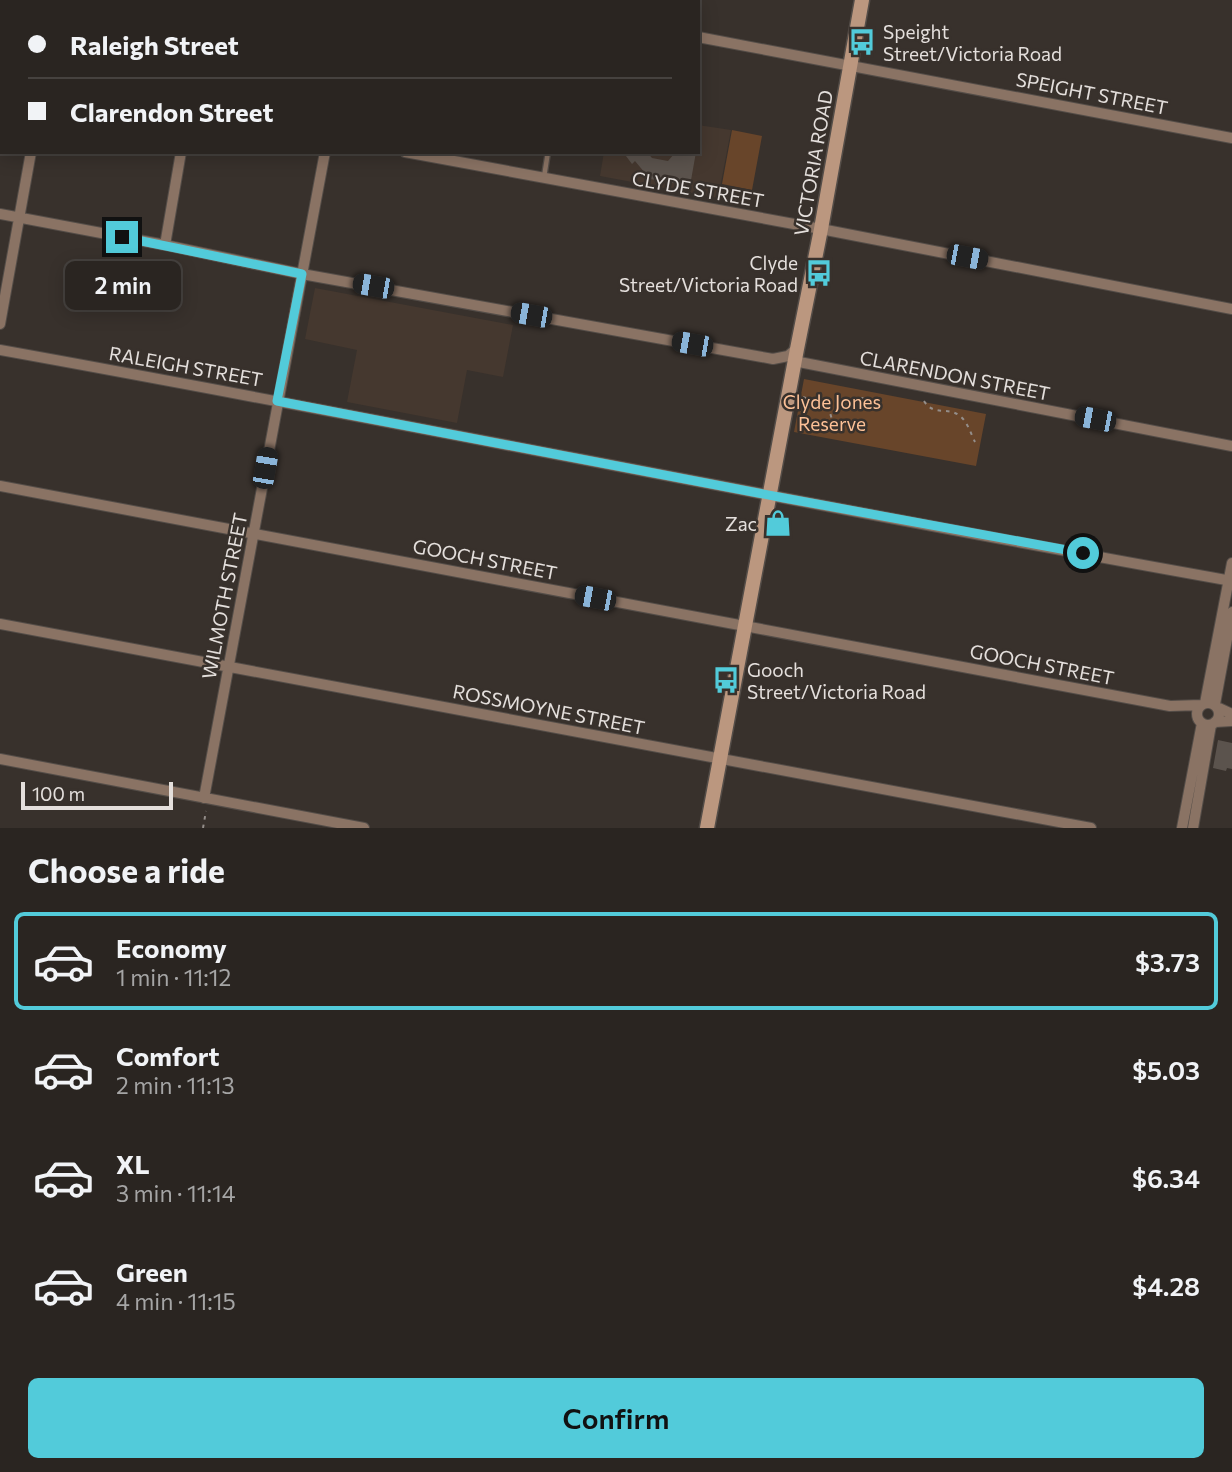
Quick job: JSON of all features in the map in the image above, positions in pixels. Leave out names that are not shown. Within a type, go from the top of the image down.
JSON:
[{"type":"street","name":"VICTORIA ROAD","points":[[707,828],[862,0]]},
{"type":"street","name":"SPEIGHT STREET","points":[[700,37],[1232,138]]},
{"type":"street","points":[[0,324],[31,154]]},
{"type":"street","points":[[164,245],[181,154]]},
{"type":"street","name":"WILMOTH STREET","points":[[204,798],[325,154]]},
{"type":"street","name":"CLYDE STREET","points":[[416,154],[1232,309]]},
{"type":"street","points":[[0,214],[302,274],[772,359],[796,355]]},
{"type":"street","name":"RALEIGH STREET","points":[[0,350],[1230,580]]},
{"type":"street","name":"CLARENDON STREET","points":[[796,355],[1232,446]]},
{"type":"street","name":"GOOCH STREET","points":[[0,486],[1170,706],[1210,705]]},
{"type":"street","points":[[1210,705],[1232,563]]},
{"type":"street","points":[[1210,705],[1232,612]]},
{"type":"street","name":"ROSSMOYNE STREET","points":[[0,624],[1091,828]]},
{"type":"street","points":[[1207,722],[1220,716],[1210,705]]},
{"type":"street","points":[[1193,828],[1207,722],[1197,711],[1210,705],[1232,715]]},
{"type":"street","name":"GOOCH STREET","points":[[1170,706],[1207,722],[1232,721]]},
{"type":"street","points":[[1182,828],[1207,722]]},
{"type":"street","points":[[0,760],[364,828]]},
{"type":"lane","points":[[543,178],[548,154]]},
{"type":"path","points":[[865,398],[866,391]]},
{"type":"path","points":[[803,397],[828,405],[838,400],[865,398],[871,402]]},
{"type":"path","points":[[924,401],[936,411],[957,414],[964,419],[975,442]]},
{"type":"path","points":[[828,405],[833,423]]},
{"type":"path","points":[[203,828],[206,811]]},
{"type":"shaded area","points":[[700,125],[731,130],[718,198],[600,176],[604,154],[700,154]]},
{"type":"shaded area","points":[[315,288],[513,325],[503,377],[467,370],[457,423],[347,402],[357,350],[305,339]]},
{"type":"green space","points":[[732,130],[762,136],[752,190],[722,184]]},
{"type":"green space","name":"Clyde Jones Reserve","points":[[804,379],[986,414],[976,466],[794,432]]},
{"type":"building","points":[[624,154],[649,154],[652,158],[668,161],[674,154],[696,154],[690,186],[650,179],[635,161],[632,164]]},
{"type":"building","points":[[1218,740],[1232,743],[1232,769],[1227,768],[1226,771],[1213,768]]},
{"type":"place","name":"Speight Street/Victoria Road","points":[[862,42]]},
{"type":"place","name":"Clyde Street/Victoria Road","points":[[819,273]]},
{"type":"place","name":"Zac","points":[[778,523]]},
{"type":"place","name":"Gooch Street/Victoria Road","points":[[726,680]]},
{"type":"route","points":[[122,237],[302,274],[277,401],[1083,553]]}]
